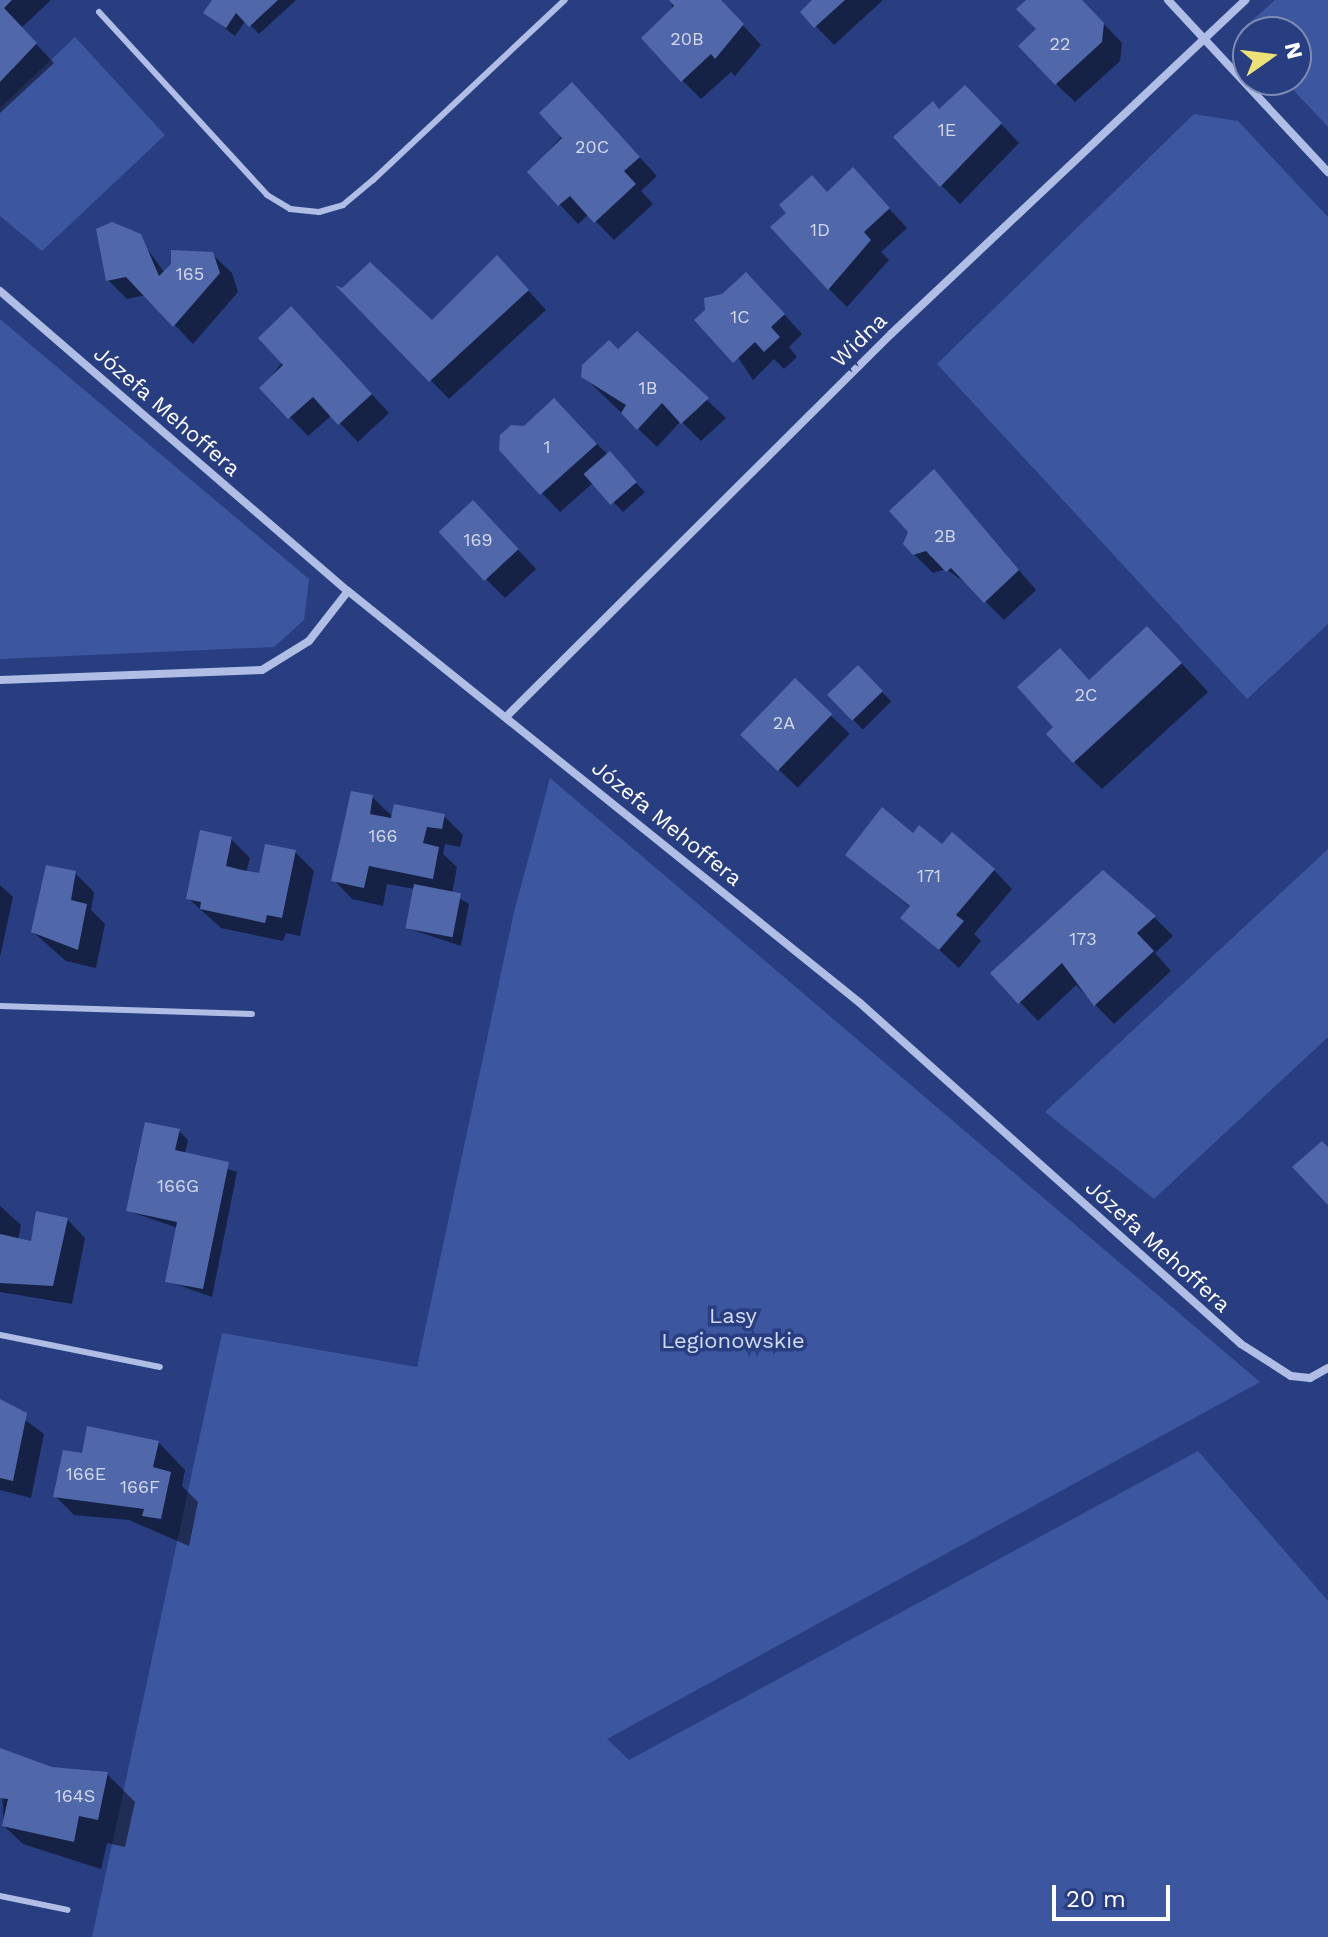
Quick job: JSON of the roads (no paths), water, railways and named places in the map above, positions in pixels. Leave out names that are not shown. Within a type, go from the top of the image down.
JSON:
[{"type":"street","points":[[1168,0],[1328,172]]},
{"type":"street","name":"Widna","points":[[507,716],[623,595],[1245,0]]},
{"type":"street","name":"Józefa Mehoffera","points":[[0,291],[348,591],[860,1003],[1241,1344],[1291,1376],[1310,1378],[1328,1368]]},
{"type":"street","points":[[0,680],[262,670],[309,641],[348,591]]},
{"type":"lane","points":[[99,12],[267,195],[290,209],[319,212],[363,188],[565,0]]},
{"type":"lane","points":[[0,1006],[252,1014]]},
{"type":"lane","points":[[0,1335],[160,1367]]},
{"type":"lane","points":[[0,1896],[68,1910]]},
{"type":"park label","name":"Lasy Legionowskie","points":[[733,1328]]}]
